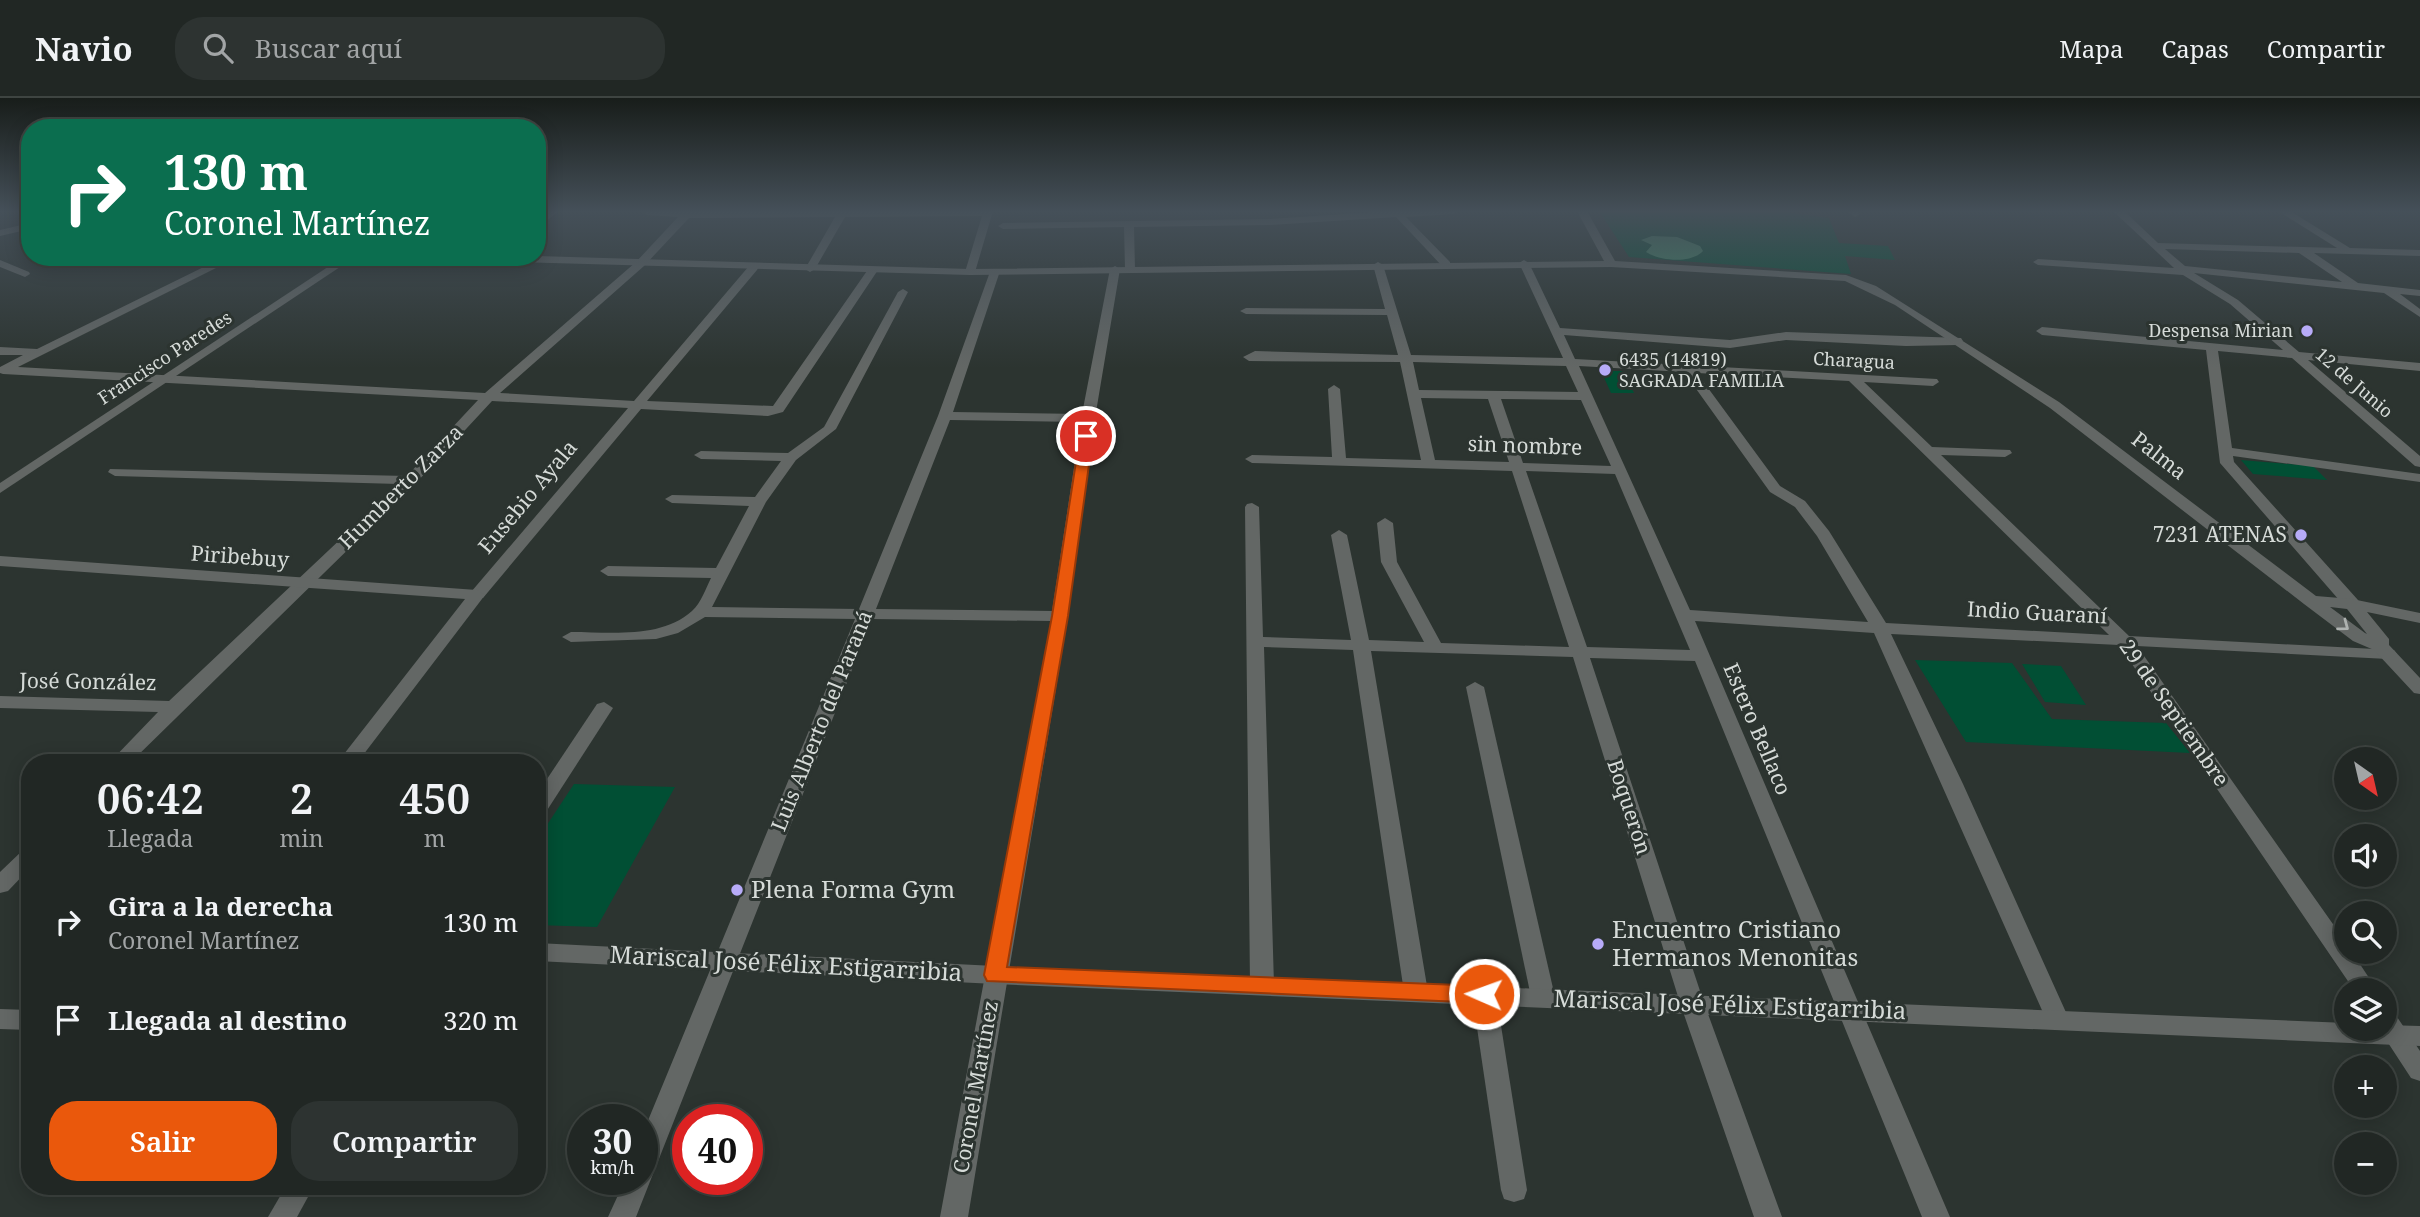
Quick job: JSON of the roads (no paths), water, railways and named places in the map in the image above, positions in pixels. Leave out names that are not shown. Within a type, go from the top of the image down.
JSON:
[{"type":"street","points":[[1,263],[25,274]]},
{"type":"street","points":[[622,263],[970,272],[1507,263]]},
{"type":"street","points":[[810,269],[813,263]]},
{"type":"street","points":[[970,272],[973,263]]},
{"type":"street","points":[[1130,263],[1130,269]]},
{"type":"street","name":"Estero Bellaco","points":[[1524,263],[1587,396],[1702,656],[1936,1217]]},
{"type":"street","points":[[1543,263],[1611,264]]},
{"type":"street","points":[[2058,263],[2207,271],[2420,293]]},
{"type":"street","name":"12 de Junio","points":[[2177,263],[2220,296],[2234,302],[2420,463]]},
{"type":"street","points":[[2322,263],[2356,286]]},
{"type":"street","name":"Humberto Zarza","points":[[128,754],[411,480],[488,397],[640,264]]},
{"type":"street","name":"Palma","points":[[1611,264],[1836,276],[1854,280],[1957,341],[2070,416],[2310,601],[2359,637],[2384,650],[2420,689]]},
{"type":"street","points":[[1378,265],[1406,360],[1429,464]]},
{"type":"street","points":[[1,370],[215,266]]},
{"type":"street","name":"Francisco Paredes","points":[[0,489],[336,266]]},
{"type":"street","name":"Eusebio Ayala","points":[[354,754],[477,595],[753,268]]},
{"type":"street","points":[[1,370],[768,412],[778,409],[873,270]]},
{"type":"street","name":"Coronel Martínez","points":[[954,1217],[1060,616],[1088,418],[1115,270]]},
{"type":"street","name":"Luis Alberto del Paraná","points":[[658,1129],[945,416],[995,271]]},
{"type":"street","name":"12 de Junio","points":[[2207,271],[2234,297],[2234,302]]},
{"type":"street","points":[[2386,289],[2420,314]]},
{"type":"street","points":[[571,637],[662,634],[701,612],[759,502],[791,457],[829,429],[903,292]]},
{"type":"street","points":[[1246,311],[1391,312]]},
{"type":"street","points":[[1557,331],[1730,344],[1786,336],[1906,342],[1957,341]]},
{"type":"street","points":[[2042,331],[2420,367]]},
{"type":"street","points":[[2211,346],[2227,463],[2352,604],[2380,639],[2384,650]]},
{"type":"street","points":[[0,351],[37,353]]},
{"type":"street","name":"Charagua","points":[[1249,357],[1571,362],[1933,382]]},
{"type":"street","points":[[1689,370],[1775,489],[1800,504],[1824,534],[1880,628],[1953,784],[2057,1019]]},
{"type":"street","name":"29 de Septiembre","points":[[1854,379],[2124,640],[2358,978]]},
{"type":"street","points":[[1334,389],[1339,462]]},
{"type":"street","points":[[1412,394],[1587,396]]},
{"type":"street","name":"Boquerón","points":[[1493,396],[1580,653],[1692,1003],[1768,1217]]},
{"type":"street","points":[[945,416],[1088,418]]},
{"type":"street","points":[[1931,451],[2005,453]]},
{"type":"street","points":[[2224,451],[2420,478]]},
{"type":"street","points":[[701,455],[791,457]]},
{"type":"street","name":"sin nombre","points":[[1252,459],[1619,470]]},
{"type":"street","points":[[115,472],[411,480]]},
{"type":"street","points":[[672,499],[759,502]]},
{"type":"street","points":[[1252,507],[1262,985]]},
{"type":"street","points":[[1385,523],[1389,562],[1435,647]]},
{"type":"street","points":[[1339,535],[1361,645],[1416,992]]},
{"type":"street","name":"Piribebuy","points":[[0,561],[477,595]]},
{"type":"street","points":[[608,571],[721,573]]},
{"type":"street","points":[[2310,601],[2352,604],[2420,618]]},
{"type":"street","points":[[701,612],[1060,616]]},
{"type":"street","name":"Indio Guaraní","points":[[1684,615],[1880,628],[2384,650]]},
{"type":"street","points":[[1255,642],[1702,656]]},
{"type":"street","points":[[1475,687],[1543,997]]},
{"type":"street","name":"José González","points":[[0,702],[174,707]]},
{"type":"street","points":[[546,796],[604,708]]},
{"type":"street","points":[[4,878],[21,863]]},
{"type":"street","name":"Mariscal José Félix Estigarribia","points":[[546,952],[995,975],[2057,1019],[2401,1029]]},
{"type":"street","points":[[1484,994],[1514,1190]]},
{"type":"street","points":[[0,1019],[21,1020]]},
{"type":"street","points":[[2401,1029],[2420,1072]]},
{"type":"street","points":[[282,1217],[295,1195]]},
{"type":"street","points":[[622,1217],[632,1195]]},
{"type":"place","name":"Despensa Mirian","points":[[2307,331]]},
{"type":"place","name":"6435 (14819) SAGRADA FAMILIA","points":[[1605,370]]},
{"type":"place","name":"7231 ATENAS","points":[[2301,535]]},
{"type":"place","name":"Plena Forma Gym","points":[[737,890]]},
{"type":"place","name":"Encuentro Cristiano Hermanos Menonitas","points":[[1598,944]]}]
